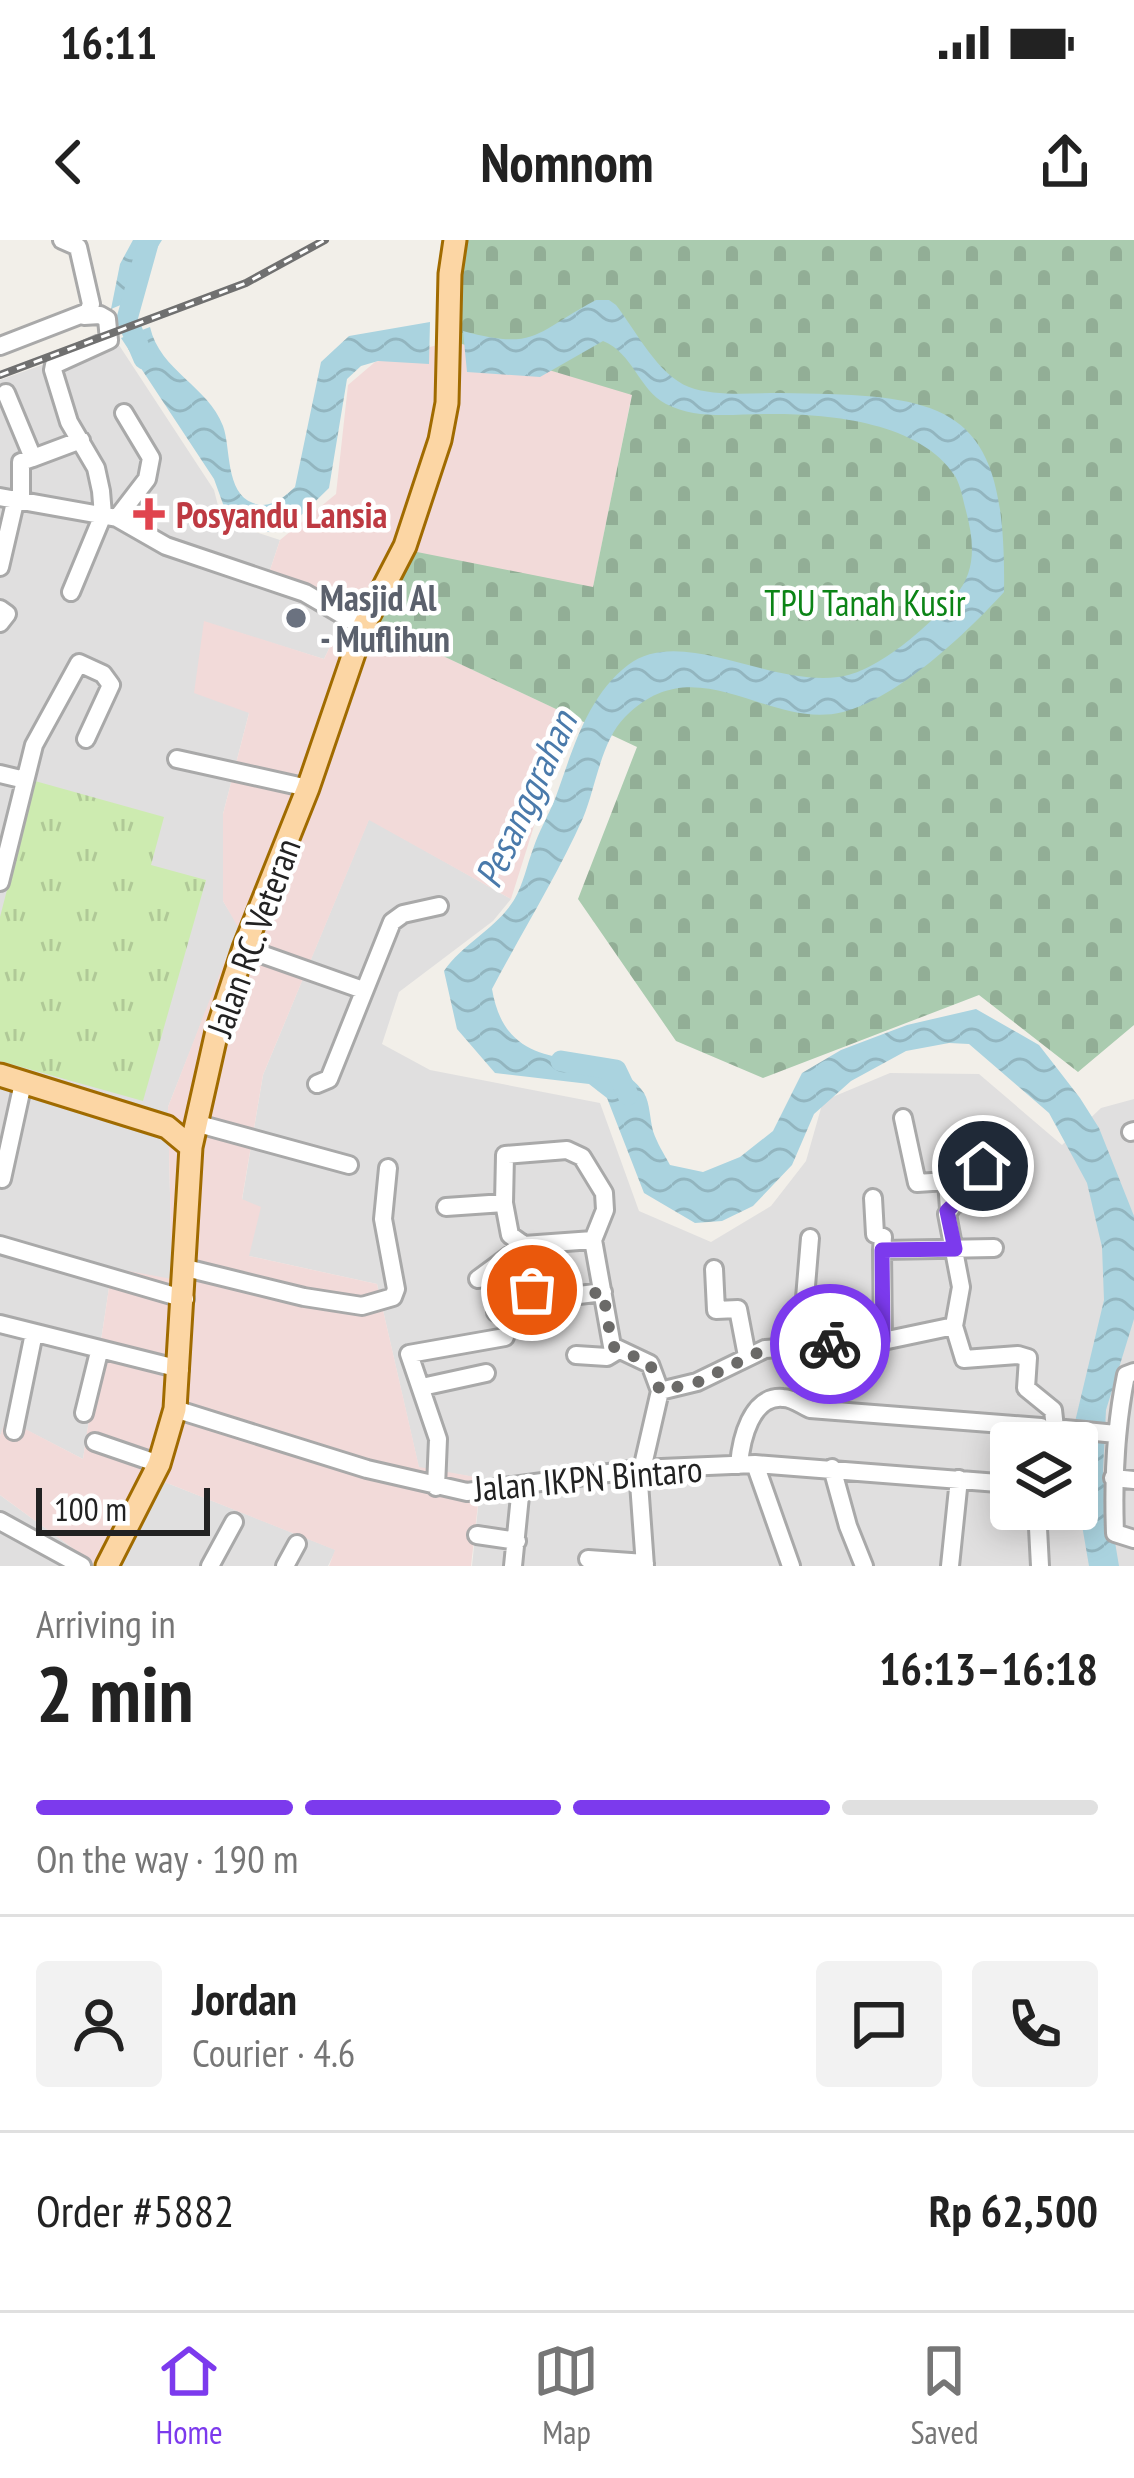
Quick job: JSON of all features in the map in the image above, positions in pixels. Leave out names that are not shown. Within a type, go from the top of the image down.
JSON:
[{"type":"main road","name":"Jalan RC. Veteran","points":[[107,1566],[158,1464],[176,1409],[191,1147],[244,948],[308,788],[363,627],[410,532],[440,440],[455,240]]},
{"type":"main road","points":[[0,1075],[167,1127],[191,1147]]},
{"type":"main road","points":[[167,1127],[197,1113]]},
{"type":"street","points":[[62,240],[78,247],[91,304],[84,316]]},
{"type":"street","points":[[0,346],[84,316],[100,314],[107,319],[109,340],[54,364],[69,422],[96,468],[110,516]]},
{"type":"street","points":[[7,393],[33,458]]},
{"type":"street","points":[[71,592],[110,516],[147,479],[152,458],[124,413]]},
{"type":"street","points":[[0,567],[21,462],[81,440]]},
{"type":"street","points":[[12,498],[110,516],[166,546],[304,593],[363,627]]},
{"type":"street","points":[[0,609],[7,614],[0,623]]},
{"type":"street","points":[[0,882],[46,718],[79,663],[103,674],[111,685],[86,739]]},
{"type":"street","points":[[177,759],[308,788]]},
{"type":"street","points":[[0,774],[26,780]]},
{"type":"street","points":[[316,1084],[329,1079],[396,917],[439,906]]},
{"type":"street","points":[[244,948],[363,990]]},
{"type":"street","points":[[2,1179],[22,1083]]},
{"type":"street","points":[[197,1113],[349,1165]]},
{"type":"street","points":[[903,1118],[917,1183],[947,1181],[961,1287],[954,1326],[964,1359],[1028,1358],[1026,1388],[1053,1411],[1055,1428],[1112,1434]]},
{"type":"street","points":[[524,1245],[506,1226],[503,1159],[508,1153],[567,1150],[582,1157],[604,1193],[605,1210],[593,1240],[612,1346],[650,1364],[660,1391],[643,1465],[638,1469],[645,1564],[587,1559]]},
{"type":"street","points":[[949,1209],[988,1197],[991,1189],[983,1166]]},
{"type":"street","points":[[186,1268],[362,1306],[393,1297],[396,1289],[383,1220],[388,1168]]},
{"type":"street","points":[[873,1198],[875,1234],[883,1237],[883,1341]]},
{"type":"street","points":[[446,1207],[504,1203]]},
{"type":"street","points":[[801,1346],[810,1238]]},
{"type":"street","points":[[478,1279],[524,1245],[593,1240]]},
{"type":"street","points":[[0,1245],[185,1299]]},
{"type":"street","points":[[882,1250],[994,1248]]},
{"type":"street","points":[[714,1270],[716,1310],[738,1309],[747,1356]]},
{"type":"street","points":[[496,1312],[528,1288],[562,1298],[603,1292]]},
{"type":"street","points":[[0,1324],[180,1369]]},
{"type":"street","points":[[660,1391],[698,1382],[765,1349],[883,1341],[954,1326]]},
{"type":"street","points":[[14,1431],[34,1333]]},
{"type":"street","points":[[436,1487],[440,1451],[422,1387],[408,1359],[411,1353],[505,1337]]},
{"type":"street","points":[[576,1355],[607,1357],[617,1351]]},
{"type":"street","points":[[84,1413],[99,1352]]},
{"type":"street","points":[[1125,1537],[1113,1478],[1112,1434],[1126,1376],[1134,1372]]},
{"type":"street","points":[[422,1387],[487,1373]]},
{"type":"street","points":[[791,1566],[747,1464],[754,1412],[763,1403],[778,1397],[810,1409],[990,1423]]},
{"type":"street","name":"Jalan IKPN Bintaro","points":[[176,1409],[436,1487],[467,1492],[638,1469],[747,1464],[990,1482]]},
{"type":"street","points":[[95,1442],[158,1464]]},
{"type":"street","points":[[832,1468],[864,1566]]},
{"type":"street","points":[[1113,1478],[1134,1480]]},
{"type":"street","points":[[950,1566],[958,1479]]},
{"type":"street","points":[[513,1566],[521,1486]]},
{"type":"street","points":[[0,1521],[82,1566]]},
{"type":"street","points":[[210,1566],[234,1522]]},
{"type":"street","points":[[1037,1530],[1040,1566]]},
{"type":"street","points":[[477,1535],[518,1540]]},
{"type":"street","points":[[285,1566],[297,1544]]},
{"type":"shaded area","points":[[115,339],[214,490],[222,521],[280,540],[268,576],[350,606],[324,659],[204,622],[249,713],[223,814],[223,901],[239,927],[168,1107],[172,1280],[112,1268],[83,1459],[7,1420],[0,1436],[0,380]]},
{"type":"shaded area","points":[[452,341],[632,394],[593,588],[413,552],[377,625],[569,715],[511,899],[369,820],[263,1075],[242,1199],[261,1207],[249,1256],[377,1284],[419,1467],[481,1478],[471,1566],[329,1566],[335,1550],[162,1481],[112,1566],[97,1566],[0,1495],[0,1436],[6,1419],[83,1459],[112,1268],[172,1279],[168,1107],[238,927],[223,901],[223,814],[249,713],[194,693],[204,621],[324,659],[350,606],[268,576],[280,540],[336,494],[348,385],[375,362]]},
{"type":"shaded area","points":[[369,819],[511,899],[493,921],[399,992],[382,1044],[430,1070],[600,1103],[639,1211],[711,1242],[771,1206],[806,1161],[823,1101],[890,1073],[979,1074],[1062,1145],[1101,1108],[1134,1099],[1134,1566],[472,1566],[481,1478],[419,1468],[377,1284],[249,1256],[242,1200],[263,1075]]},
{"type":"shaded area","points":[[162,1481],[336,1550],[328,1566],[112,1566]]},
{"type":"shaded area","points":[[0,1495],[97,1566],[0,1566]]},
{"type":"green space","name":"TPU Tanah Kusir","points":[[465,240],[1134,240],[1134,1025],[1078,1072],[979,995],[763,1078],[676,1041],[578,899],[637,747],[377,625],[412,551],[593,587],[632,395],[452,341]]},
{"type":"green space","points":[[35,781],[164,817],[151,865],[206,880],[143,1101],[0,1061],[0,917]]},
{"type":"water","points":[[133,240],[162,240],[140,297],[111,309],[120,264]]},
{"type":"water","points":[[596,300],[609,300],[667,373],[689,387],[722,393],[888,398],[927,407],[957,422],[980,447],[994,481],[1002,529],[1004,592],[908,679],[843,712],[787,711],[706,688],[679,688],[652,697],[625,717],[605,751],[573,840],[492,989],[502,1020],[518,1040],[538,1052],[628,1076],[646,1097],[653,1131],[670,1165],[703,1172],[740,1157],[773,1131],[802,1073],[841,1050],[907,1025],[976,1009],[1039,1045],[1099,1128],[1134,1216],[1134,1319],[1106,1410],[1103,1470],[1119,1566],[1089,1566],[1083,1530],[1098,1530],[1098,1422],[1075,1422],[1104,1300],[1102,1247],[1087,1183],[1049,1113],[969,1044],[906,1051],[851,1081],[814,1114],[792,1165],[753,1206],[722,1221],[695,1223],[644,1193],[607,1098],[589,1084],[495,1073],[457,1029],[444,971],[514,900],[582,727],[601,693],[628,665],[649,654],[673,651],[811,677],[853,674],[886,657],[932,620],[962,586],[972,555],[971,533],[955,476],[940,458],[898,433],[822,416],[705,414],[679,409],[657,398],[622,354],[603,341],[540,377],[467,372],[463,331],[521,339]]},
{"type":"water","points":[[430,322],[429,364],[378,361],[361,366],[347,379],[329,488],[284,532],[266,532],[227,515],[214,479],[121,338],[150,327],[164,355],[216,412],[238,490],[253,503],[265,505],[295,487],[321,362],[349,336]]},
{"type":"waterway","name":"Pesanggrahan","points":[[144,359],[127,319],[149,240]]},
{"type":"waterway","name":"Pesanggrahan","points":[[561,1061],[616,1070],[628,1095]]},
{"type":"railway","points":[[0,375],[246,283],[325,240]]},
{"type":"way so far","points":[[532,1290],[562,1298],[603,1292],[612,1346],[650,1364],[660,1391],[698,1382],[765,1349],[830,1344]]},
{"type":"place","name":"Posyandu Lansia","points":[[149,514]]},
{"type":"place","name":"Masjid Al - Muflihun","points":[[296,618]]},
{"type":"route","points":[[830,1344],[883,1341],[882,1250],[955,1249],[947,1211],[954,1204],[988,1197],[991,1189],[983,1166]]}]
